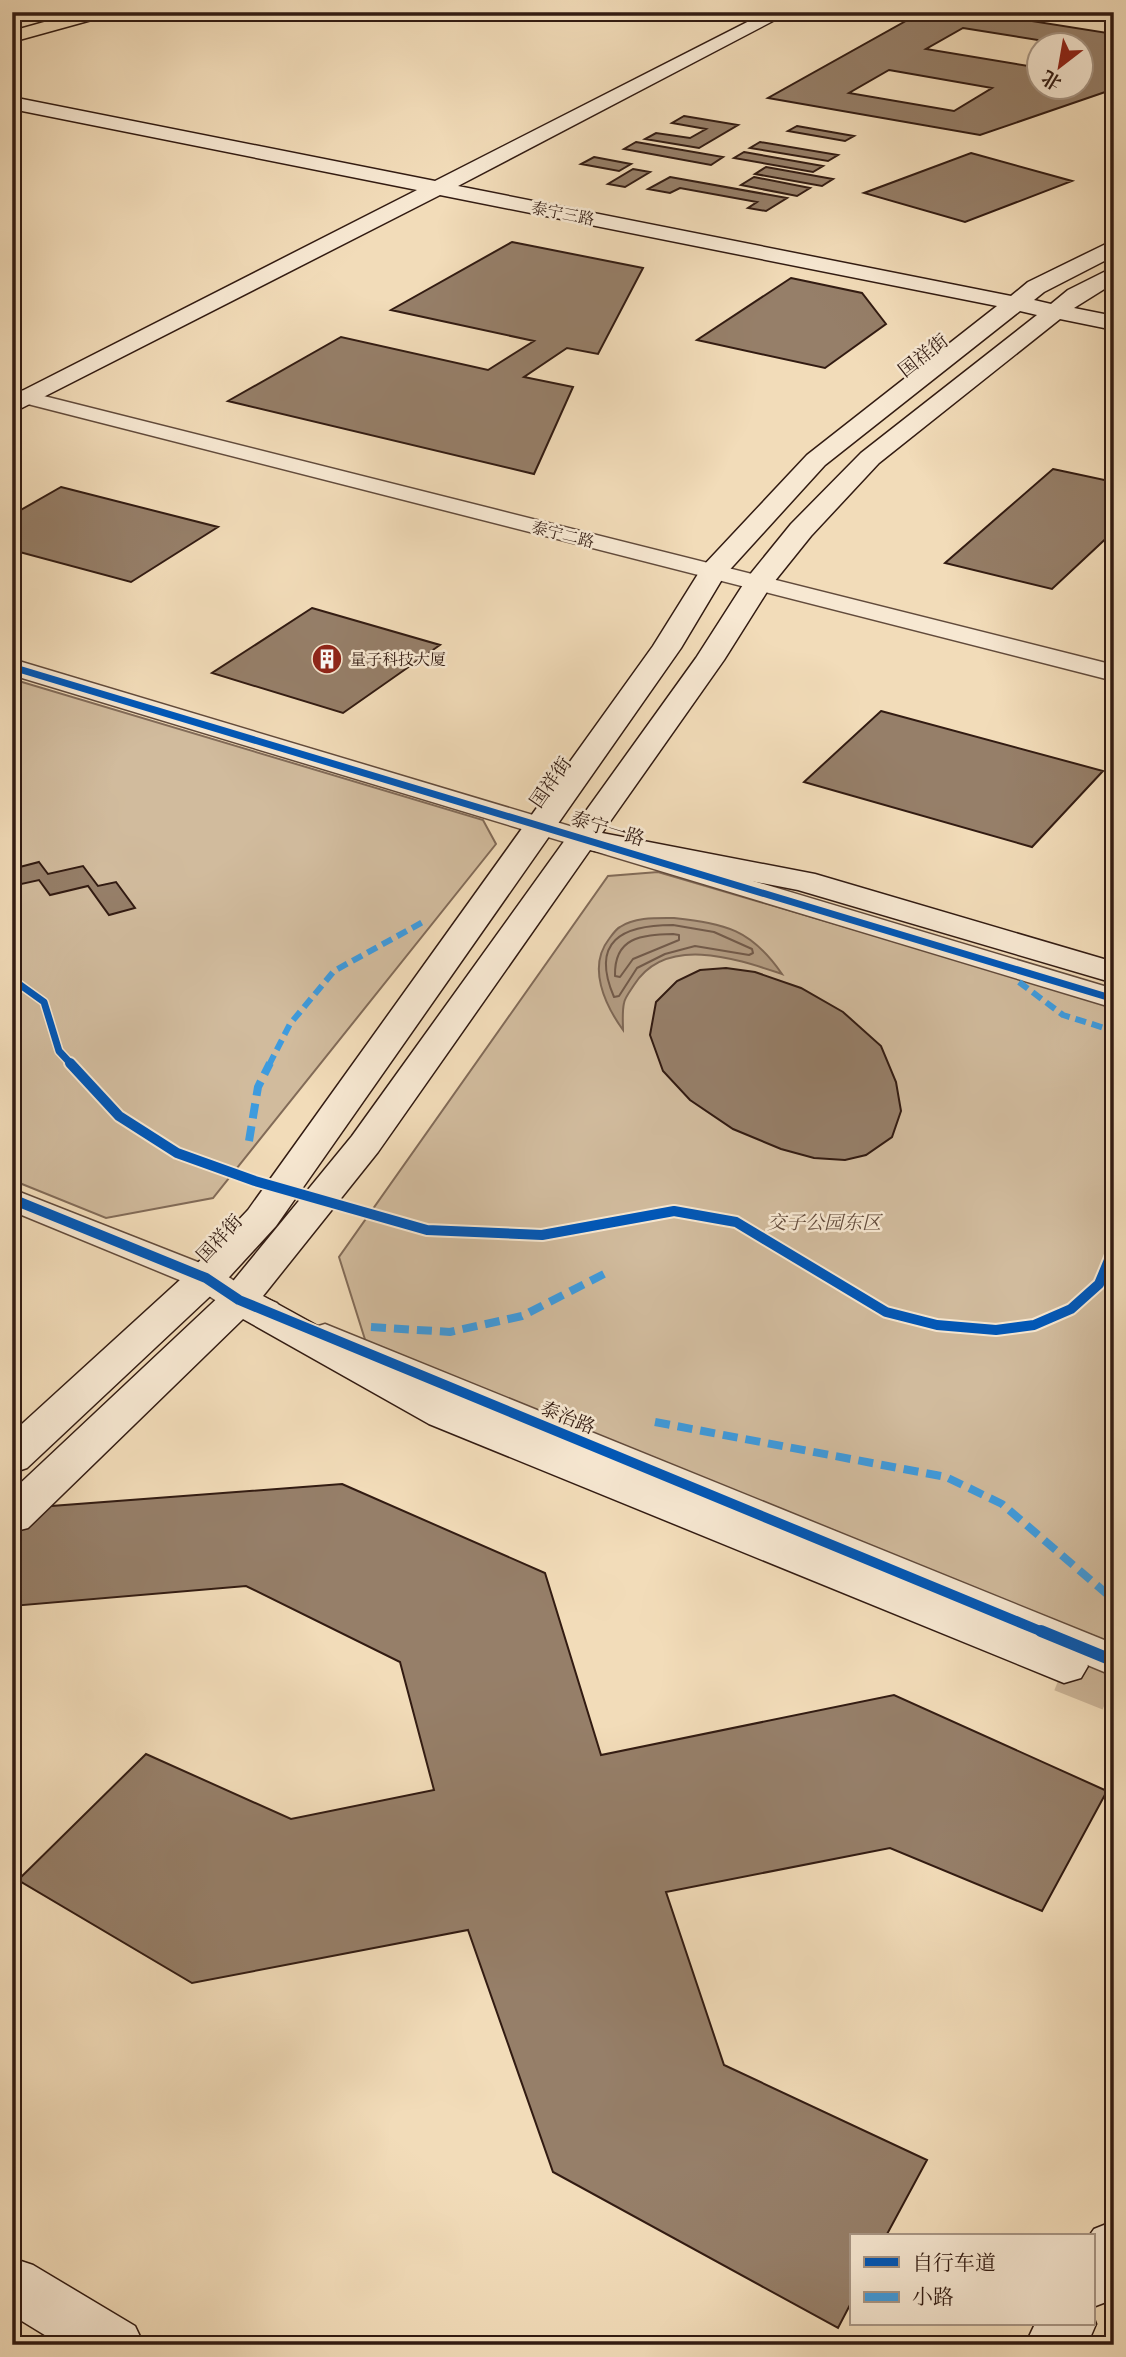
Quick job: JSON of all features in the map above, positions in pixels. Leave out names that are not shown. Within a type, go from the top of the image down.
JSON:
[{"type":"main road","points":[[12,37],[100,12]]},
{"type":"street","points":[[16,397],[754,12]]},
{"type":"street","points":[[438,179],[464,175],[781,12]]},
{"type":"street","name":"泰宁三路","points":[[12,86],[438,179],[1046,299],[1114,302]]},
{"type":"street","name":"泰宁三路","points":[[12,103],[411,183],[438,179]]},
{"type":"street","name":"泰宁三路","points":[[464,175],[1046,299],[1114,323]]},
{"type":"street","points":[[16,397],[411,183]]},
{"type":"street","name":"国祥街","points":[[12,1458],[222,1289],[262,1218],[666,648],[713,572],[816,460],[1046,299],[1114,247]]},
{"type":"street","name":"国祥街","points":[[12,1517],[222,1289],[365,1144],[709,660],[758,583],[801,530],[870,458],[1046,299],[1114,274]]},
{"type":"street","name":"泰宁二路","points":[[16,397],[1114,673]]},
{"type":"street","name":"泰宁一路","points":[[12,667],[1114,999]]},
{"type":"street","points":[[582,839],[803,881],[1114,973]]},
{"type":"street","name":"泰治路","points":[[12,1199],[1114,1661]]},
{"type":"street","points":[[222,1289],[444,1414],[1064,1666]]},
{"type":"street","points":[[1094,2279],[1114,2246]]},
{"type":"street","points":[[12,2284],[114,2345]]},
{"type":"street","points":[[1055,2345],[1066,2326]]},
{"type":"green space","points":[[12,679],[483,820],[496,844],[213,1198],[106,1218],[12,1180]]},
{"type":"green space","name":"交子公园东区","points":[[658,872],[1114,1006],[1114,1649],[368,1349],[339,1257],[608,876]]},
{"type":"water","points":[[674,918],[723,926],[736,931],[759,947],[782,974],[724,957],[683,955],[664,960],[648,969],[627,996],[623,1006],[623,1030],[610,1009],[601,986],[599,962],[603,950],[619,928],[632,921]]},
{"type":"building","points":[[922,12],[975,12],[1114,34],[1114,89],[1094,96],[1094,32],[1024,32],[1024,38],[963,28],[926,49],[1024,65],[1024,102],[1076,102],[980,135],[768,98]],"holes":[[[889,70],[992,88],[954,111],[849,93]]]},
{"type":"building","points":[[684,116],[738,125],[699,148],[645,139],[656,133],[690,138],[706,129],[672,123]]},
{"type":"building","points":[[797,126],[854,136],[845,141],[788,131]]},
{"type":"building","points":[[636,142],[723,157],[711,165],[624,149]]},
{"type":"building","points":[[760,142],[838,155],[828,161],[750,148]]},
{"type":"building","points":[[744,152],[823,166],[813,172],[734,158]]},
{"type":"building","points":[[971,153],[1072,181],[965,222],[864,193]]},
{"type":"building","points":[[594,157],[631,164],[619,171],[581,164]]},
{"type":"building","points":[[766,167],[833,179],[822,186],[755,174]]},
{"type":"building","points":[[633,169],[650,172],[625,187],[608,184]]},
{"type":"building","points":[[670,177],[787,198],[766,211],[748,208],[757,202],[680,188],[670,193],[648,189]]},
{"type":"building","points":[[754,177],[810,188],[797,196],[741,185]]},
{"type":"building","points":[[512,242],[643,268],[598,354],[567,348],[524,377],[573,387],[534,474],[228,401],[341,337],[488,370],[534,341],[391,310]]},
{"type":"building","points":[[791,278],[862,293],[886,324],[825,368],[697,340]]},
{"type":"building","points":[[1053,469],[1114,482],[1114,531],[1052,589],[945,563]]},
{"type":"building","points":[[61,487],[218,527],[131,582],[12,550],[12,515]]},
{"type":"building","name":"量子科技大厦","points":[[312,608],[440,645],[343,713],[212,673]]},
{"type":"building","points":[[881,711],[1103,771],[1032,847],[804,782]]},
{"type":"building","points":[[39,862],[48,874],[83,866],[98,886],[116,882],[135,908],[109,915],[88,886],[50,895],[39,880],[17,885],[12,878],[12,869]]},
{"type":"building","points":[[726,968],[755,972],[801,988],[843,1012],[881,1046],[896,1082],[901,1111],[892,1137],[866,1155],[845,1160],[814,1158],[781,1149],[733,1129],[690,1100],[663,1071],[650,1035],[656,1002],[677,981],[700,970]]},
{"type":"building","points":[[342,1484],[545,1573],[601,1755],[894,1695],[1107,1791],[1042,1911],[890,1848],[666,1892],[724,2065],[927,2160],[887,2234],[850,2234],[850,2305],[838,2328],[553,2172],[468,1930],[192,1983],[18,1880],[146,1754],[291,1819],[434,1790],[400,1662],[246,1586],[12,1606],[12,1509]]},
{"type":"tunnel","points":[[1064,1666],[1114,1686]]},
{"type":"marked path","points":[[249,1141],[258,1087],[290,1024],[334,971],[423,922]]},
{"type":"marked path","points":[[1019,982],[1063,1015],[1114,1031]]},
{"type":"marked path","points":[[12,1047],[21,1056]]},
{"type":"marked path","points":[[371,1327],[450,1332],[522,1316],[606,1273]]},
{"type":"marked path","points":[[655,1422],[946,1477],[1002,1504],[1114,1600]]},
{"type":"cycle path","points":[[12,667],[1114,999]]},
{"type":"cycle path","points":[[12,979],[44,1002],[59,1051],[119,1116],[177,1153],[255,1181],[427,1230],[542,1235],[674,1211],[736,1222],[886,1312],[937,1325],[996,1330],[1034,1325],[1071,1309],[1099,1284],[1114,1248]]},
{"type":"cycle path","points":[[12,1199],[206,1278],[239,1300],[1114,1661]]},
{"type":"place","name":"量子科技大厦","points":[[327,659]]}]
